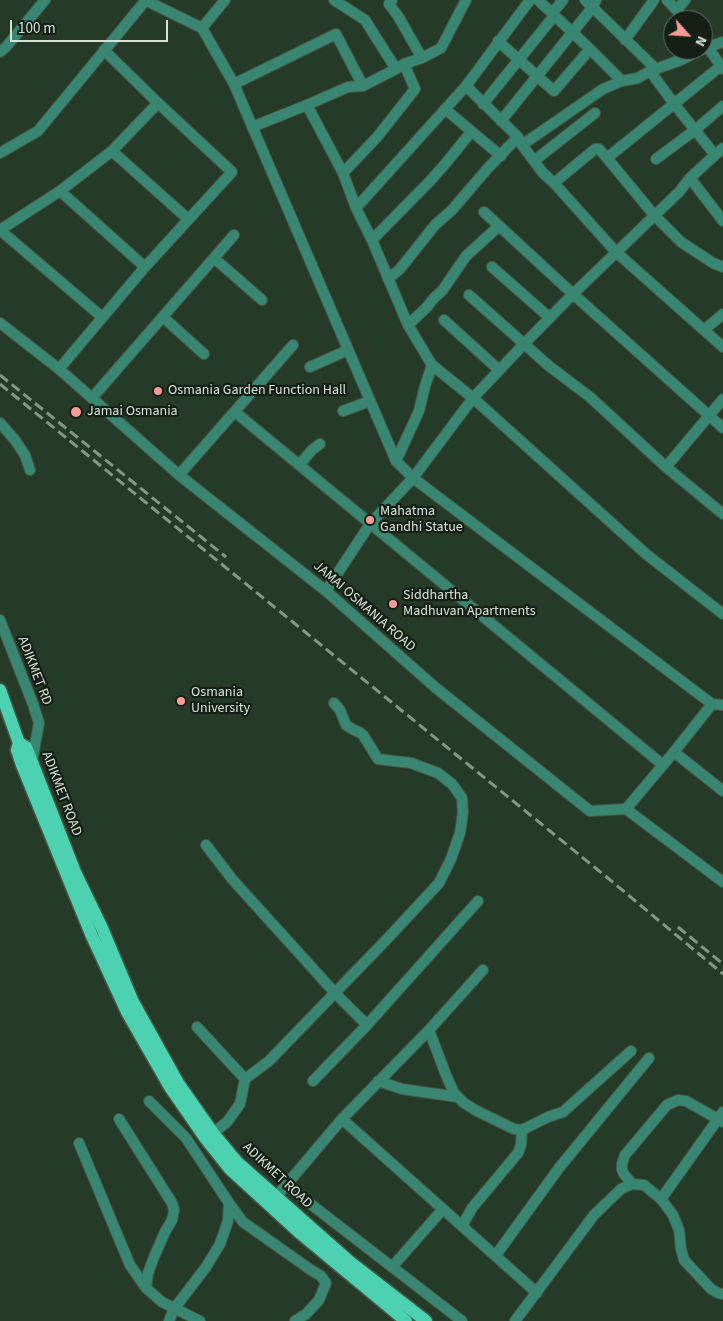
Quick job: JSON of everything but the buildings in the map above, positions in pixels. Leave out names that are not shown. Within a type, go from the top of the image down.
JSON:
[{"type":"main road","points":[[0,690],[18,738]]},
{"type":"main road","name":"ADIKMET ROAD","points":[[18,738],[26,747],[74,869],[102,928],[133,1002],[178,1083],[213,1133],[237,1162],[350,1262],[426,1321]]},
{"type":"main road","name":"ADIKMET ROAD","points":[[18,738],[17,750],[22,765],[91,934],[126,1012],[170,1087],[206,1139],[230,1169],[301,1234],[406,1321]]},
{"type":"street","points":[[0,52],[45,0]]},
{"type":"street","points":[[0,153],[38,131],[145,0],[202,28],[234,84],[396,461],[413,478],[712,704],[723,705]]},
{"type":"street","points":[[202,28],[225,0]]},
{"type":"street","points":[[334,0],[365,20],[415,89],[378,136],[343,172]]},
{"type":"street","points":[[392,0],[389,4],[422,58]]},
{"type":"street","points":[[252,127],[348,87],[364,86],[441,48],[466,0]]},
{"type":"street","points":[[356,208],[466,86],[530,0]]},
{"type":"street","points":[[538,0],[590,48],[622,81]]},
{"type":"street","points":[[483,104],[554,16],[554,12],[563,0]]},
{"type":"street","points":[[625,40],[654,0]]},
{"type":"street","points":[[668,0],[677,10],[686,0]]},
{"type":"street","points":[[326,591],[370,524],[413,478],[473,398],[498,370],[573,294],[679,192],[690,178],[719,152],[695,130],[675,105],[653,70],[591,3],[572,33],[501,121]]},
{"type":"street","points":[[234,84],[336,34],[364,86]]},
{"type":"street","points":[[498,41],[554,91],[590,48]]},
{"type":"street","points":[[59,369],[188,218],[232,172],[104,50]]},
{"type":"street","points":[[607,158],[722,68],[713,57]]},
{"type":"street","points":[[388,279],[400,269],[435,225],[452,210],[488,168],[520,141],[603,90],[622,81],[638,78],[680,60]]},
{"type":"street","points":[[466,86],[520,141],[543,173],[554,182],[616,252],[723,348]]},
{"type":"street","points":[[102,317],[0,230],[60,191],[112,151],[158,103]]},
{"type":"street","points":[[307,105],[343,172],[356,208],[372,240],[408,325],[432,365],[473,398],[646,554],[723,614]]},
{"type":"street","points":[[656,159],[723,106]]},
{"type":"street","points":[[445,109],[500,156]]},
{"type":"street","points":[[534,161],[595,114]]},
{"type":"street","points":[[372,240],[430,181],[471,132]]},
{"type":"street","points":[[554,182],[595,149],[599,149],[654,215],[681,242],[713,264],[723,267]]},
{"type":"street","points":[[112,151],[188,218]]},
{"type":"street","points":[[690,178],[723,221]]},
{"type":"street","points":[[60,191],[145,267]]},
{"type":"street","points":[[484,212],[723,428]]},
{"type":"street","points":[[408,325],[442,291],[466,256],[499,226]]},
{"type":"street","points":[[92,398],[234,234]]},
{"type":"street","points":[[214,258],[262,300]]},
{"type":"street","points":[[492,267],[550,318]]},
{"type":"street","points":[[469,295],[549,366],[590,397],[666,467],[723,514]]},
{"type":"street","points":[[704,330],[723,314]]},
{"type":"street","points":[[163,317],[204,354]]},
{"type":"street","points":[[444,320],[498,370]]},
{"type":"street","name":"JAMAI OSMANIA ROAD","points":[[0,323],[59,369],[179,475],[326,591],[436,688],[590,811],[626,809]]},
{"type":"street","points":[[179,475],[292,345]]},
{"type":"street","points":[[310,367],[348,350]]},
{"type":"street","points":[[396,461],[419,411],[432,365]]},
{"type":"street","points":[[666,467],[723,399]]},
{"type":"street","points":[[342,411],[370,401]]},
{"type":"street","points":[[235,412],[663,765]]},
{"type":"street","points":[[0,423],[25,455],[30,470]]},
{"type":"street","points":[[300,465],[312,450],[320,444]]},
{"type":"street","name":"ADIKMET RD","points":[[0,620],[39,723],[32,762]]},
{"type":"street","points":[[213,1133],[227,1122],[240,1104],[245,1078],[269,1061],[390,937],[439,883],[451,859],[460,832],[463,812],[462,798],[452,784],[438,773],[412,763],[378,759],[363,736],[346,725],[340,710],[334,704]]},
{"type":"street","points":[[712,704],[626,809],[723,882]]},
{"type":"street","points":[[674,752],[723,791]]},
{"type":"street","points":[[206,845],[232,879],[335,993],[367,1025]]},
{"type":"street","points":[[313,1081],[367,1025],[478,901]]},
{"type":"street","points":[[276,1197],[342,1120],[429,1030],[483,970]]},
{"type":"street","points":[[197,1027],[245,1078]]},
{"type":"street","points":[[429,1030],[454,1093],[464,1103],[477,1111],[514,1129],[522,1130],[563,1112],[631,1051]]},
{"type":"street","points":[[496,1255],[559,1168],[650,1058]]},
{"type":"street","points":[[378,1081],[402,1089],[458,1097]]},
{"type":"street","points":[[632,1184],[622,1170],[625,1155],[667,1105],[678,1100],[686,1101],[722,1118],[661,1199]]},
{"type":"street","points":[[149,1101],[186,1138],[243,1222],[321,1276],[326,1283],[318,1300],[306,1314],[296,1321]]},
{"type":"street","points":[[119,1119],[174,1210],[172,1220],[148,1273],[146,1288]]},
{"type":"street","points":[[342,1120],[537,1292]]},
{"type":"street","points":[[462,1226],[472,1208],[518,1153],[521,1145],[522,1130]]},
{"type":"street","points":[[79,1144],[130,1265],[146,1288],[162,1302],[200,1321]]},
{"type":"street","points":[[515,1321],[594,1215],[620,1189],[632,1184],[644,1185],[661,1199],[673,1215],[679,1230],[684,1260],[712,1289],[723,1294]]},
{"type":"street","points":[[286,1185],[462,1321]]},
{"type":"street","points":[[169,1321],[174,1308],[206,1267],[220,1244],[228,1221],[229,1202]]},
{"type":"street","points":[[392,1267],[443,1208]]},
{"type":"railway","points":[[0,375],[226,557]]},
{"type":"railway","points":[[0,384],[609,879],[723,974]]},
{"type":"railway","points":[[678,927],[723,964]]},
{"type":"place","name":"Osmania Garden Function Hall","points":[[158,391]]},
{"type":"place","name":"Jamai Osmania","points":[[76,412]]},
{"type":"place","name":"Mahatma Gandhi Statue","points":[[370,520]]},
{"type":"place","name":"Siddhartha Madhuvan Apartments","points":[[393,604]]},
{"type":"place","name":"Osmania University","points":[[181,701]]}]
